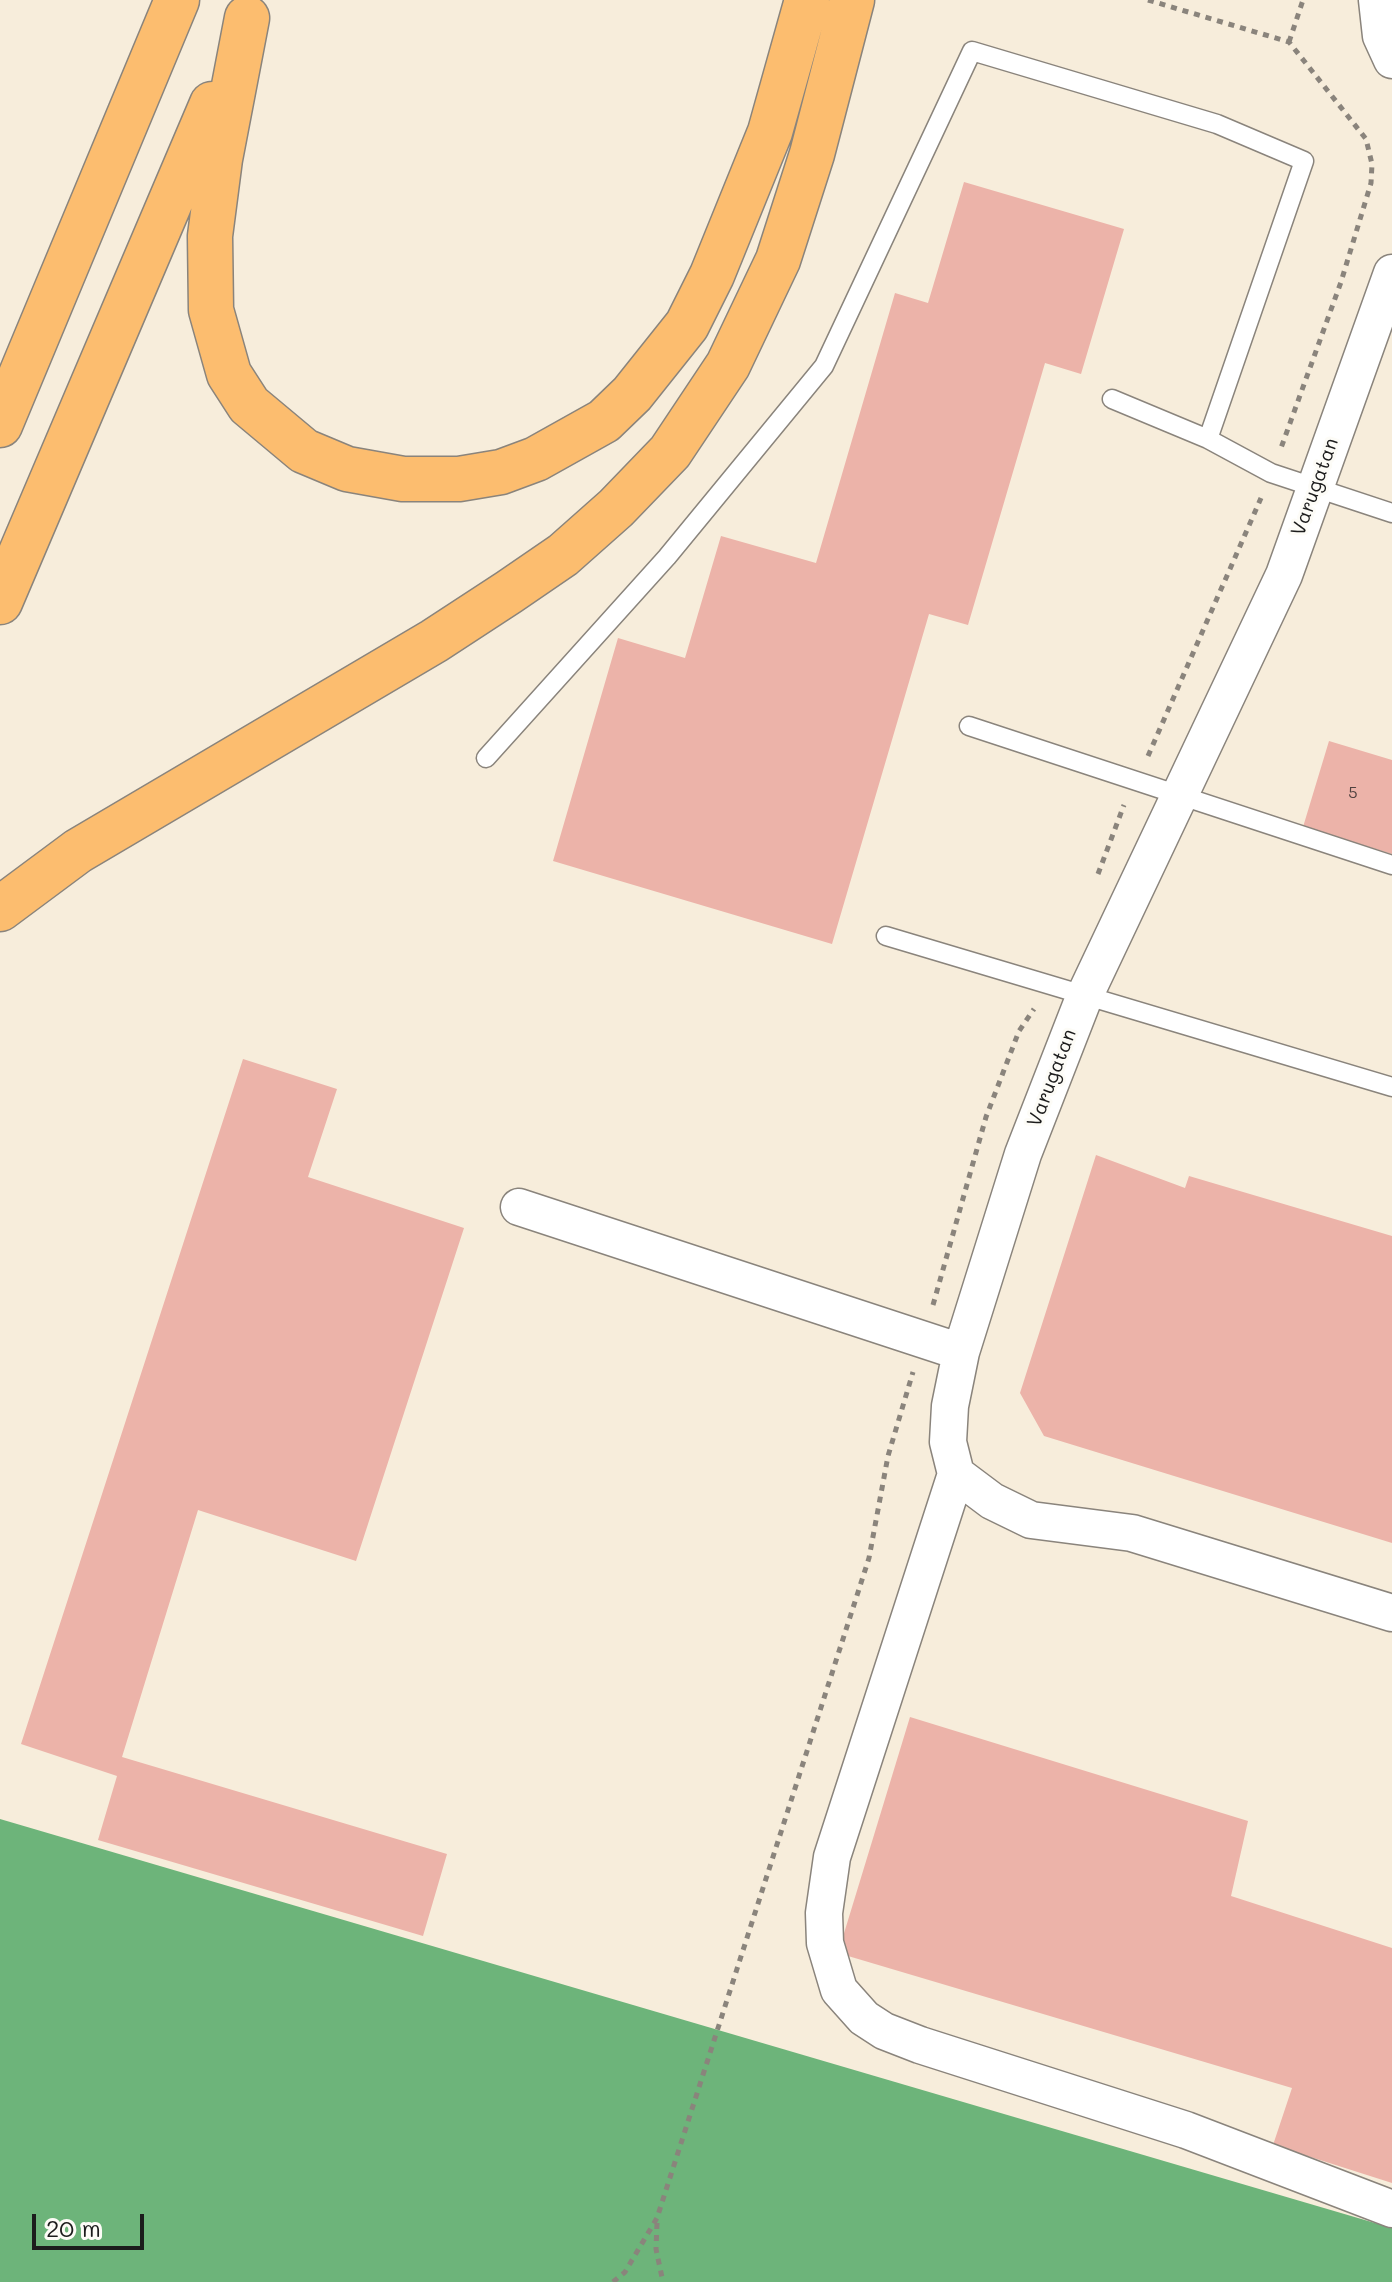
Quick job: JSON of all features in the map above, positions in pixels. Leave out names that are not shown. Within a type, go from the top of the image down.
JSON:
[{"type":"highway","points":[[0,425],[177,0]]},
{"type":"highway","points":[[251,9],[220,159],[210,236],[211,310],[229,374],[249,405],[304,451],[361,472],[403,479],[459,479],[501,472],[536,459],[604,421],[632,394],[687,325],[712,275],[770,132],[807,0]]},
{"type":"highway","points":[[0,909],[78,851],[434,641],[509,592],[563,555],[616,508],[670,452],[728,365],[778,260],[812,154],[852,0]]},
{"type":"highway","points":[[0,602],[251,9]]},
{"type":"street","points":[[1373,2],[1381,36],[1392,60]]},
{"type":"street","name":"Varugatan","points":[[956,1474],[948,1442],[950,1406],[961,1352],[1023,1154],[1085,995],[1284,575],[1314,488],[1381,338],[1392,273]]},
{"type":"street","points":[[519,1207],[961,1352]]},
{"type":"street","points":[[1392,1613],[1132,1533],[1031,1520],[992,1501],[956,1474],[832,1857],[824,1913],[825,1943],[839,1990],[864,2018],[884,2031],[1186,2130],[1392,2209]]},
{"type":"lane","points":[[486,758],[667,557],[824,366],[972,51],[1217,124],[1304,161],[1208,439]]},
{"type":"lane","points":[[1112,399],[1208,439],[1271,473],[1392,513]]},
{"type":"lane","points":[[969,726],[1067,755],[1392,865]]},
{"type":"lane","points":[[886,936],[1392,1087]]},
{"type":"path","points":[[1289,42],[1303,0]]},
{"type":"path","points":[[657,2218],[655,2235],[663,2282]]},
{"type":"green space","points":[[0,1819],[1392,2228],[1392,2282],[0,2282]]},
{"type":"building","points":[[964,182],[1124,229],[1081,374],[1045,363],[968,625],[929,614],[832,944],[553,861],[618,638],[685,658],[721,536],[816,563],[895,293],[928,303]]},
{"type":"building","points":[[1329,741],[1392,760],[1392,854],[1303,827]]},
{"type":"building","points":[[243,1059],[337,1089],[308,1177],[464,1228],[356,1561],[198,1510],[122,1757],[447,1854],[423,1936],[98,1840],[117,1776],[21,1744]]},
{"type":"building","points":[[1096,1155],[1185,1188],[1189,1176],[1392,1236],[1392,1543],[1044,1436],[1020,1393]]},
{"type":"building","points":[[910,1717],[1248,1821],[1231,1896],[1392,1948],[1392,2183],[1273,2145],[1292,2088],[838,1953]]}]
